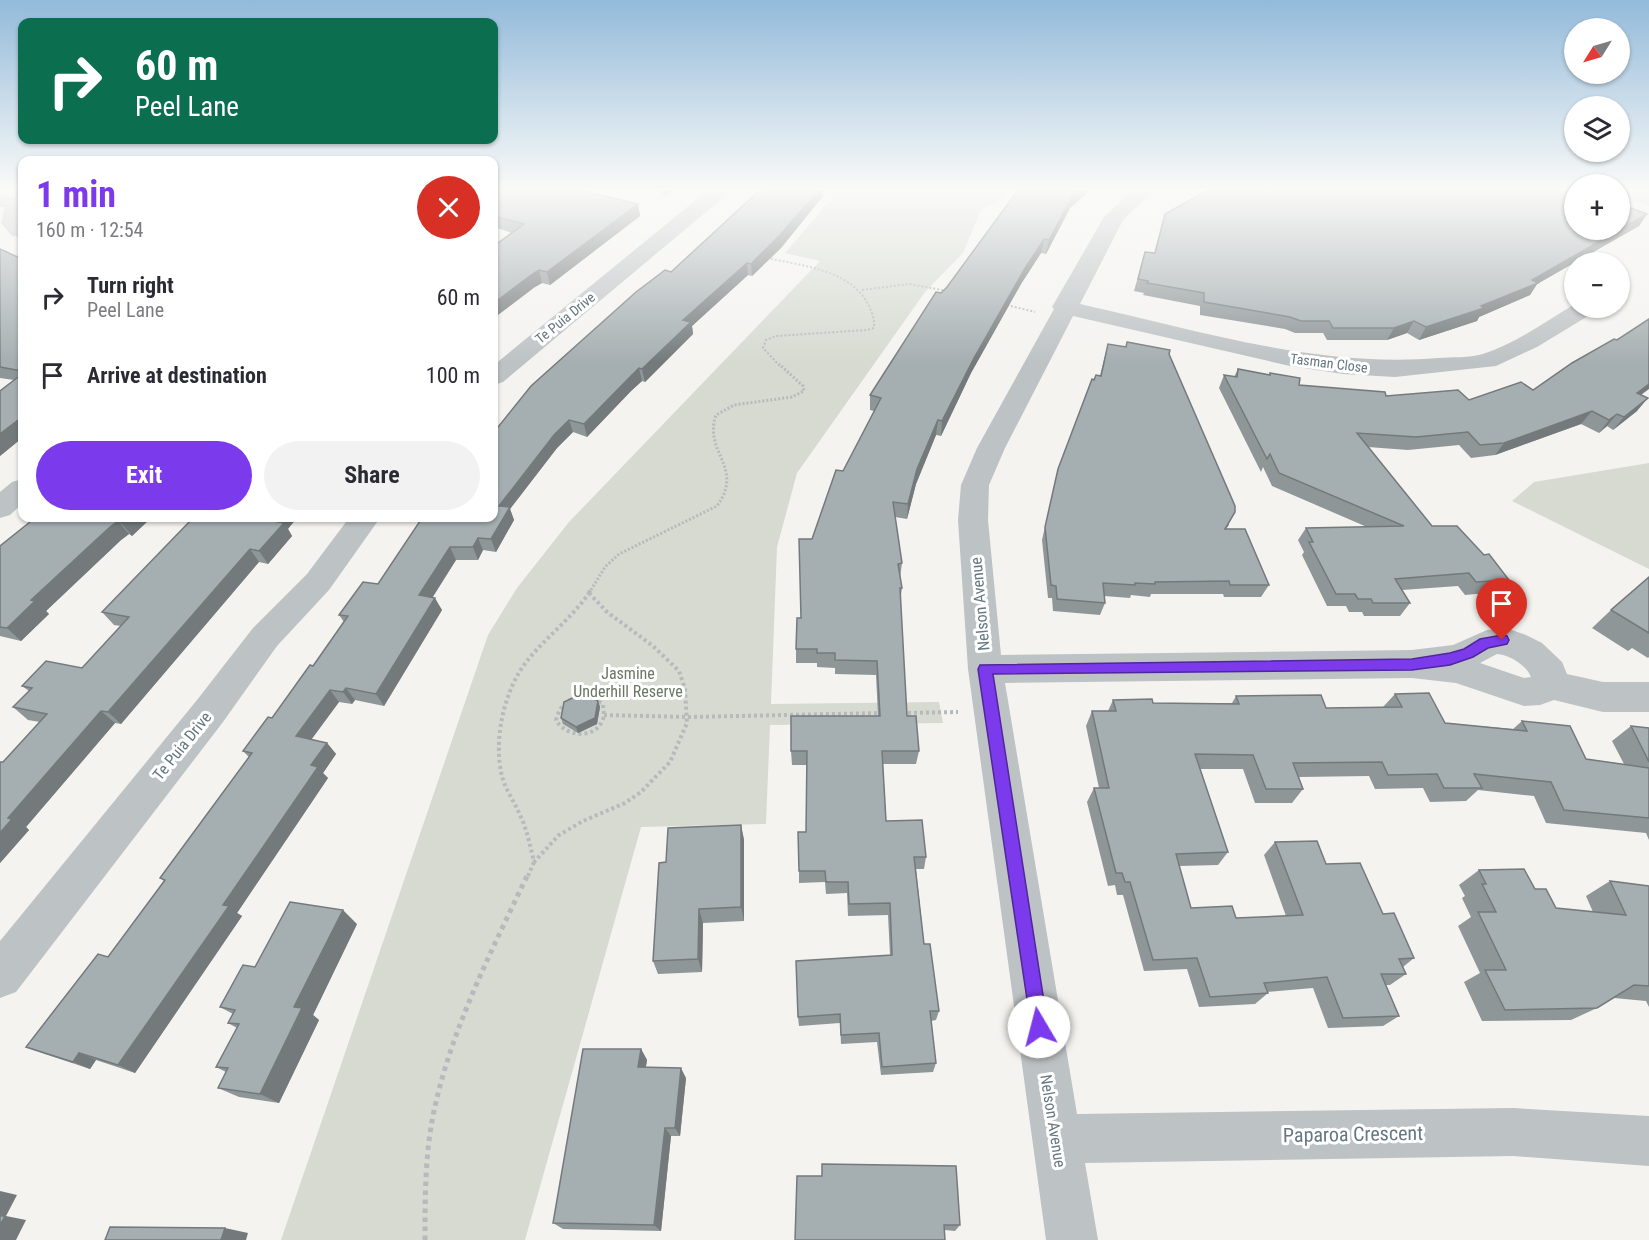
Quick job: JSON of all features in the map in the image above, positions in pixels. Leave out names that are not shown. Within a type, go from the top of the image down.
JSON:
[{"type":"street","name":"Te Puia Drive","points":[[498,374],[651,248]]},
{"type":"street","name":"Nelson Avenue","points":[[1072,1240],[985,669],[973,520],[975,485],[991,448],[1097,248]]},
{"type":"street","name":"Tasman Close","points":[[1062,312],[1290,359],[1343,366],[1395,369],[1487,361],[1528,342],[1568,318]]},
{"type":"street","points":[[0,508],[18,492]]},
{"type":"street","name":"Te Puia Drive","points":[[0,976],[210,711],[265,637],[318,582],[362,522]]},
{"type":"street","points":[[985,669],[1412,664],[1450,659],[1468,654],[1485,643],[1502,640],[1537,656],[1550,672],[1547,684],[1604,697],[1649,697]]},
{"type":"street","name":"Paparoa Crescent","points":[[1056,1139],[1513,1132],[1649,1141]]},
{"type":"path","points":[[765,257],[827,273],[862,290],[910,284],[948,291]]},
{"type":"path","points":[[534,862],[523,820],[506,790],[500,771],[499,750],[504,714],[515,681],[525,663],[575,613],[598,572],[613,558],[717,506],[726,497],[729,484],[728,474],[711,429],[716,415],[734,405],[792,397],[804,391],[803,386],[766,353],[763,344],[766,340],[776,336],[871,330],[876,325],[862,290]]},
{"type":"path","points":[[1004,304],[1062,312]]},
{"type":"path","points":[[425,1240],[425,1194],[432,1121],[452,1049],[476,984],[534,862],[559,835],[583,821],[625,803],[641,792],[670,762],[681,741],[688,717],[685,689],[679,671],[653,646],[607,612],[588,593]]},
{"type":"path","points":[[581,696],[596,699],[603,704],[604,715],[599,726],[582,735],[565,732],[558,725],[556,716],[566,701],[581,696]]},
{"type":"path","points":[[898,713],[992,711]]},
{"type":"path","points":[[604,715],[688,717],[887,713]]},
{"type":"green space","name":"Jasmine Underhill Reserve","points":[[789,248],[965,248],[963,253],[925,292],[797,473],[777,547],[771,704],[939,702],[943,723],[770,725],[766,824],[641,827],[525,1240],[281,1240],[488,635],[517,588],[569,522],[820,261],[785,253]]},
{"type":"green space","points":[[1649,463],[1649,569],[1512,501],[1534,482]]},
{"type":"building","points":[[498,248],[579,248],[547,272],[539,270],[498,300]]},
{"type":"building","points":[[697,248],[767,248],[683,320],[691,322],[642,369],[639,368],[584,424],[569,420],[554,435],[499,506],[510,507],[491,539],[478,538],[473,547],[450,547],[419,595],[435,598],[376,694],[346,688],[343,692],[330,690],[296,736],[327,743],[311,765],[318,767],[223,905],[229,906],[118,1065],[79,1053],[73,1062],[26,1047],[98,954],[108,957],[165,880],[160,878],[252,753],[243,751],[268,717],[272,718],[310,665],[313,666],[348,616],[339,615],[363,582],[378,584],[419,522],[498,522],[498,427],[531,386],[636,292],[665,270],[671,272]]},
{"type":"building","points":[[976,248],[1038,248],[974,358],[942,421],[938,420],[917,469],[908,504],[893,502],[902,563],[898,564],[902,588],[900,588],[907,716],[916,716],[919,751],[882,751],[886,821],[922,820],[926,857],[914,857],[924,944],[930,944],[939,1011],[930,1011],[936,1063],[882,1067],[879,1033],[841,1035],[840,1014],[798,1017],[796,961],[892,955],[890,903],[849,904],[848,882],[826,882],[825,871],[799,871],[798,832],[806,832],[807,751],[791,751],[791,716],[880,716],[877,661],[835,660],[835,653],[817,653],[817,649],[796,649],[797,618],[801,618],[799,539],[812,539],[836,470],[843,471],[881,398],[870,395],[936,292],[941,293]]},
{"type":"building","points":[[1156,248],[1588,248],[1581,252],[1564,252],[1564,262],[1532,280],[1538,283],[1481,306],[1484,308],[1426,327],[1414,321],[1394,328],[1333,328],[1329,321],[1301,321],[1290,317],[1204,302],[1204,293],[1147,283],[1148,281],[1138,279],[1145,252],[1155,253]]},
{"type":"building","points":[[0,249],[18,257],[18,370],[0,367]]},
{"type":"building","points":[[1649,319],[1649,384],[1637,393],[1648,398],[1624,417],[1617,414],[1609,420],[1592,411],[1504,443],[1480,445],[1468,432],[1416,437],[1357,433],[1432,526],[1457,526],[1484,555],[1489,554],[1509,580],[1476,582],[1469,573],[1395,579],[1410,603],[1373,603],[1371,599],[1358,599],[1355,594],[1336,594],[1309,542],[1313,542],[1306,528],[1404,526],[1279,473],[1270,454],[1267,459],[1224,375],[1237,377],[1238,369],[1270,375],[1270,373],[1300,378],[1299,385],[1385,392],[1386,396],[1458,390],[1469,400],[1521,382],[1533,390],[1572,363],[1614,339],[1617,340]]},
{"type":"building","points":[[1127,342],[1170,350],[1169,354],[1235,506],[1235,512],[1225,529],[1245,529],[1269,585],[1230,585],[1229,581],[1155,582],[1155,584],[1135,583],[1135,585],[1103,583],[1105,603],[1057,599],[1056,586],[1051,585],[1045,527],[1058,469],[1092,379],[1094,380],[1096,375],[1101,376],[1108,344],[1126,347]]},
{"type":"building","points":[[18,377],[18,420],[0,434],[0,391]]},
{"type":"building","points":[[30,522],[117,522],[31,600],[35,601],[7,628],[0,627],[0,546]]},
{"type":"building","points":[[189,522],[284,523],[259,551],[250,549],[108,712],[101,711],[8,818],[12,819],[0,833],[0,762],[3,762],[47,714],[13,707],[32,688],[22,686],[46,661],[82,668],[129,617],[102,612]]},
{"type":"building","points":[[1649,577],[1649,633],[1611,610]]},
{"type":"building","points":[[583,693],[598,701],[595,718],[576,727],[561,718],[564,702]]},
{"type":"building","points":[[1429,693],[1445,723],[1527,731],[1522,721],[1570,726],[1586,759],[1649,768],[1649,818],[1564,810],[1551,782],[1474,774],[1482,788],[1444,788],[1437,774],[1388,775],[1382,762],[1293,763],[1303,789],[1266,789],[1253,755],[1195,754],[1228,852],[1176,854],[1191,908],[1232,906],[1236,918],[1303,915],[1275,842],[1317,841],[1326,864],[1360,863],[1383,914],[1394,913],[1414,958],[1399,959],[1406,974],[1381,974],[1399,1016],[1343,1018],[1327,977],[1264,983],[1268,993],[1210,997],[1197,958],[1153,960],[1130,882],[1125,882],[1122,873],[1116,873],[1094,788],[1109,788],[1092,711],[1116,711],[1113,700],[1152,699],[1153,703],[1239,704],[1236,696],[1321,695],[1326,708],[1402,707],[1395,694]]},
{"type":"building","points":[[1631,726],[1649,728],[1649,762]]},
{"type":"building","points":[[741,825],[741,907],[699,909],[698,959],[653,961],[659,863],[666,862],[668,828]]},
{"type":"building","points":[[1524,869],[1535,889],[1546,889],[1556,908],[1626,915],[1610,881],[1649,886],[1649,986],[1634,985],[1597,1008],[1505,1010],[1485,970],[1506,970],[1478,912],[1496,912],[1482,884],[1486,884],[1479,870]]},
{"type":"building","points":[[290,902],[343,910],[294,1007],[302,1008],[260,1094],[218,1088],[228,1068],[216,1067],[239,1024],[228,1023],[235,1010],[220,1007],[243,965],[255,967]]},
{"type":"building","points":[[583,1049],[641,1049],[638,1067],[681,1068],[675,1128],[665,1128],[654,1225],[553,1223]]},
{"type":"building","points":[[822,1164],[956,1166],[960,1225],[944,1225],[945,1240],[795,1240],[797,1176],[822,1176]]},
{"type":"building","points":[[110,1227],[225,1228],[221,1240],[105,1240]]},
{"type":"route","points":[[1039,1027],[985,669],[1412,664],[1450,659],[1468,654],[1485,643],[1502,640]]}]
